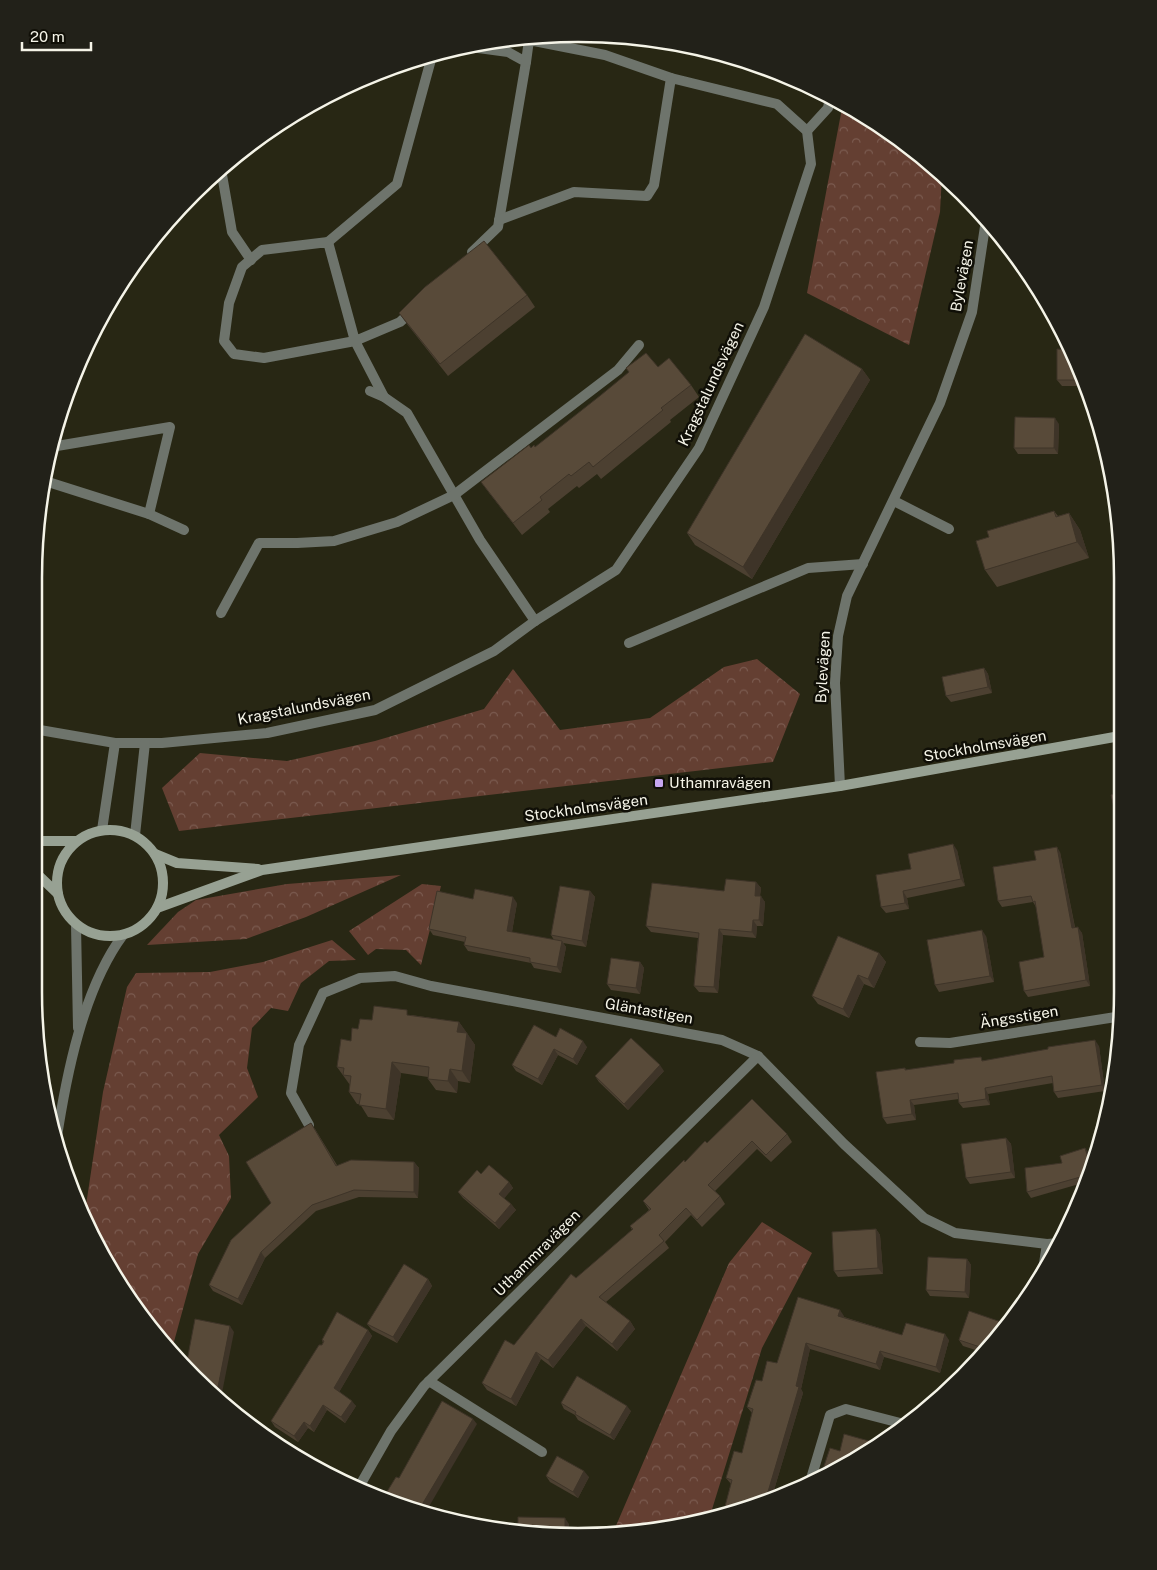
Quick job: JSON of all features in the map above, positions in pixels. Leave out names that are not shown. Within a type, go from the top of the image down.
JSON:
[{"type":"main road","name":"Stockholmsvägen","points":[[157,908],[262,870],[840,786],[1114,737]]},
{"type":"main road","points":[[118,830],[135,835],[155,854],[161,870],[163,888],[157,908],[146,923],[123,934],[104,936],[92,933],[76,924],[64,911],[58,894],[57,876],[60,864],[69,848],[93,832],[118,830]]},
{"type":"main road","points":[[42,841],[77,841]]},
{"type":"main road","name":"Stockholmsvägen","points":[[155,854],[177,863],[262,870]]},
{"type":"main road","points":[[42,879],[58,894]]},
{"type":"street","points":[[547,44],[605,56],[670,78],[776,104],[807,131],[828,108],[829,105]]},
{"type":"street","points":[[463,261],[498,226],[528,45]]},
{"type":"street","points":[[492,50],[508,52],[526,62]]},
{"type":"street","points":[[421,302],[400,322],[355,341],[264,358],[234,354],[224,341],[229,303],[242,268],[262,250],[328,242],[397,184],[428,65]]},
{"type":"street","points":[[499,220],[574,192],[647,196],[654,185],[670,78]]},
{"type":"street","name":"Kragstalundsvägen","points":[[42,730],[116,743],[162,744],[267,733],[375,710],[494,651],[535,621],[616,570],[700,448],[764,307],[811,164],[807,131]]},
{"type":"street","points":[[223,178],[232,232],[251,260]]},
{"type":"street","name":"Bylevägen","points":[[840,786],[835,683],[838,636],[847,596],[940,403],[972,312],[985,229]]},
{"type":"street","points":[[328,242],[355,341],[384,397]]},
{"type":"street","points":[[221,613],[259,543],[334,541],[397,522],[454,495],[618,370],[639,345]]},
{"type":"street","points":[[370,391],[384,397],[407,413],[480,540],[535,621]]},
{"type":"street","points":[[60,446],[170,427],[149,514]]},
{"type":"street","points":[[51,483],[149,514],[184,530]]},
{"type":"street","points":[[894,501],[949,529]]},
{"type":"street","points":[[629,643],[808,568],[863,564]]},
{"type":"street","points":[[102,830],[116,743]]},
{"type":"street","points":[[135,835],[145,743]]},
{"type":"street","points":[[76,924],[78,1034]]},
{"type":"street","points":[[58,1117],[78,1034],[105,963],[123,934]]},
{"type":"street","name":"Gläntastigen","points":[[309,1125],[291,1093],[299,1045],[323,993],[360,978],[395,976],[431,986],[722,1040],[758,1056],[844,1144],[924,1218],[955,1233],[1051,1244]]},
{"type":"street","name":"Ängsstigen","points":[[920,1042],[950,1043],[1113,1017]]},
{"type":"street","name":"Uthammravägen","points":[[361,1482],[391,1432],[429,1381],[758,1056]]},
{"type":"street","points":[[1045,1256],[1047,1244]]},
{"type":"street","points":[[429,1381],[542,1452]]},
{"type":"street","points":[[812,1474],[830,1415],[846,1409],[897,1422]]},
{"type":"green space","points":[[841,112],[905,153],[941,184],[940,212],[909,345],[807,293]]},
{"type":"green space","points":[[757,659],[800,694],[773,762],[179,831],[162,788],[200,753],[287,761],[375,741],[484,709],[513,669],[560,730],[650,718],[724,667]]},
{"type":"green space","points":[[401,875],[306,917],[246,939],[147,945],[178,912],[196,900],[287,884]]},
{"type":"green space","points":[[422,884],[441,886],[421,965],[406,950],[376,949],[368,955],[349,931]]},
{"type":"green space","points":[[332,940],[356,960],[329,961],[301,983],[288,1011],[271,1008],[252,1028],[247,1068],[258,1097],[219,1135],[229,1156],[231,1198],[198,1254],[174,1342],[153,1318],[114,1260],[86,1204],[103,1092],[127,987],[136,973],[210,972],[263,962]]},
{"type":"green space","points":[[762,1222],[812,1253],[762,1348],[712,1510],[648,1523],[616,1526],[729,1263]]},
{"type":"building","points":[[484,241],[527,295],[440,364],[399,313],[425,287]]},
{"type":"building","points":[[805,334],[862,369],[743,567],[687,533]]},
{"type":"building","points":[[1057,349],[1063,349],[1077,380],[1057,380]]},
{"type":"building","points":[[646,353],[658,367],[669,358],[691,385],[661,408],[663,410],[593,467],[589,462],[571,476],[569,474],[540,497],[542,500],[513,523],[481,482],[529,445],[531,448],[534,445],[535,447],[629,372],[626,368]]},
{"type":"building","points":[[1015,417],[1055,418],[1054,448],[1014,448]]},
{"type":"building","points":[[1054,511],[1056,517],[1069,513],[1077,542],[985,570],[976,541],[989,537],[987,531]]},
{"type":"building","points":[[984,668],[988,687],[946,696],[942,677]]},
{"type":"building","points":[[1114,794],[1114,807],[1111,795]]},
{"type":"building","points":[[953,844],[961,879],[903,891],[905,903],[881,907],[876,875],[911,869],[908,854]]},
{"type":"building","points":[[1057,847],[1072,928],[1078,927],[1086,980],[1024,991],[1019,962],[1044,957],[1035,901],[1033,902],[1031,896],[998,901],[993,867],[1036,860],[1034,851]]},
{"type":"building","points":[[726,879],[756,882],[755,896],[761,896],[759,920],[753,920],[752,932],[719,929],[714,987],[694,986],[699,933],[646,926],[652,883],[724,891]]},
{"type":"building","points":[[560,886],[590,891],[582,941],[551,935]]},
{"type":"building","points":[[475,889],[513,897],[507,931],[562,941],[557,967],[530,962],[530,958],[464,945],[466,937],[429,929],[437,891],[473,899]]},
{"type":"building","points":[[982,930],[990,976],[935,985],[927,940]]},
{"type":"building","points":[[838,936],[879,953],[868,979],[858,975],[843,1009],[812,996]]},
{"type":"building","points":[[611,958],[640,962],[636,988],[607,984]]},
{"type":"building","points":[[374,1006],[407,1010],[407,1015],[459,1022],[457,1032],[467,1033],[462,1071],[450,1069],[448,1081],[428,1079],[429,1067],[392,1062],[386,1109],[359,1105],[361,1094],[349,1092],[351,1076],[343,1075],[344,1068],[337,1067],[341,1039],[351,1041],[352,1028],[358,1029],[360,1019],[372,1020]]},
{"type":"building","points":[[534,1025],[556,1037],[560,1028],[583,1041],[573,1059],[554,1049],[538,1079],[512,1065]]},
{"type":"building","points":[[631,1038],[660,1065],[624,1104],[595,1076]]},
{"type":"building","points":[[1095,1040],[1102,1085],[1054,1092],[1052,1076],[985,1088],[986,1099],[959,1103],[958,1093],[910,1100],[912,1114],[883,1118],[876,1072],[954,1063],[954,1060],[981,1057],[982,1061],[1048,1049],[1048,1047]]},
{"type":"building","points":[[752,1099],[787,1134],[766,1155],[752,1141],[708,1185],[720,1196],[697,1220],[686,1208],[659,1235],[664,1241],[599,1297],[630,1321],[612,1344],[581,1319],[548,1360],[536,1352],[511,1399],[482,1383],[505,1340],[514,1345],[571,1274],[576,1278],[633,1229],[630,1226],[651,1209],[643,1201],[684,1160],[685,1162],[705,1141],[707,1143]]},
{"type":"building","points":[[311,1123],[336,1166],[351,1160],[414,1162],[414,1192],[354,1190],[312,1205],[261,1252],[238,1299],[209,1285],[231,1240],[271,1203],[246,1162]]},
{"type":"building","points":[[1006,1138],[1011,1172],[966,1178],[961,1144]]},
{"type":"building","points":[[1085,1148],[1088,1158],[1081,1177],[1027,1192],[1025,1168],[1062,1163],[1060,1156]]},
{"type":"building","points":[[489,1165],[509,1182],[499,1194],[511,1204],[495,1223],[458,1192],[477,1170],[481,1174]]},
{"type":"building","points":[[876,1229],[878,1268],[834,1271],[832,1232]]},
{"type":"building","points":[[928,1257],[967,1259],[965,1292],[926,1290]]},
{"type":"building","points":[[404,1264],[428,1279],[393,1337],[367,1324]]},
{"type":"building","points":[[798,1297],[840,1310],[838,1316],[902,1335],[906,1323],[945,1334],[936,1367],[880,1351],[876,1364],[806,1343],[796,1386],[799,1387],[768,1493],[725,1507],[732,1480],[726,1478],[734,1451],[742,1453],[753,1409],[747,1407],[756,1380],[762,1381],[767,1361],[777,1363]]},
{"type":"building","points":[[969,1311],[1001,1322],[979,1347],[959,1340]]},
{"type":"building","points":[[337,1312],[368,1330],[334,1388],[352,1401],[341,1417],[323,1405],[310,1426],[304,1422],[294,1436],[271,1421],[319,1345],[322,1345],[324,1341],[322,1340]]},
{"type":"building","points":[[195,1319],[230,1326],[218,1388],[188,1358]]},
{"type":"building","points":[[577,1376],[627,1406],[610,1435],[575,1414],[576,1412],[561,1403]]},
{"type":"building","points":[[442,1401],[473,1419],[422,1504],[387,1492],[396,1477],[399,1478]]},
{"type":"building","points":[[844,1434],[869,1441],[823,1468],[830,1448],[840,1451]]},
{"type":"building","points":[[557,1456],[584,1471],[573,1492],[546,1476]]},
{"type":"building","points":[[518,1517],[565,1518],[565,1527],[518,1524]]},
{"type":"place","name":"Uthamravägen","points":[[659,783]]}]
